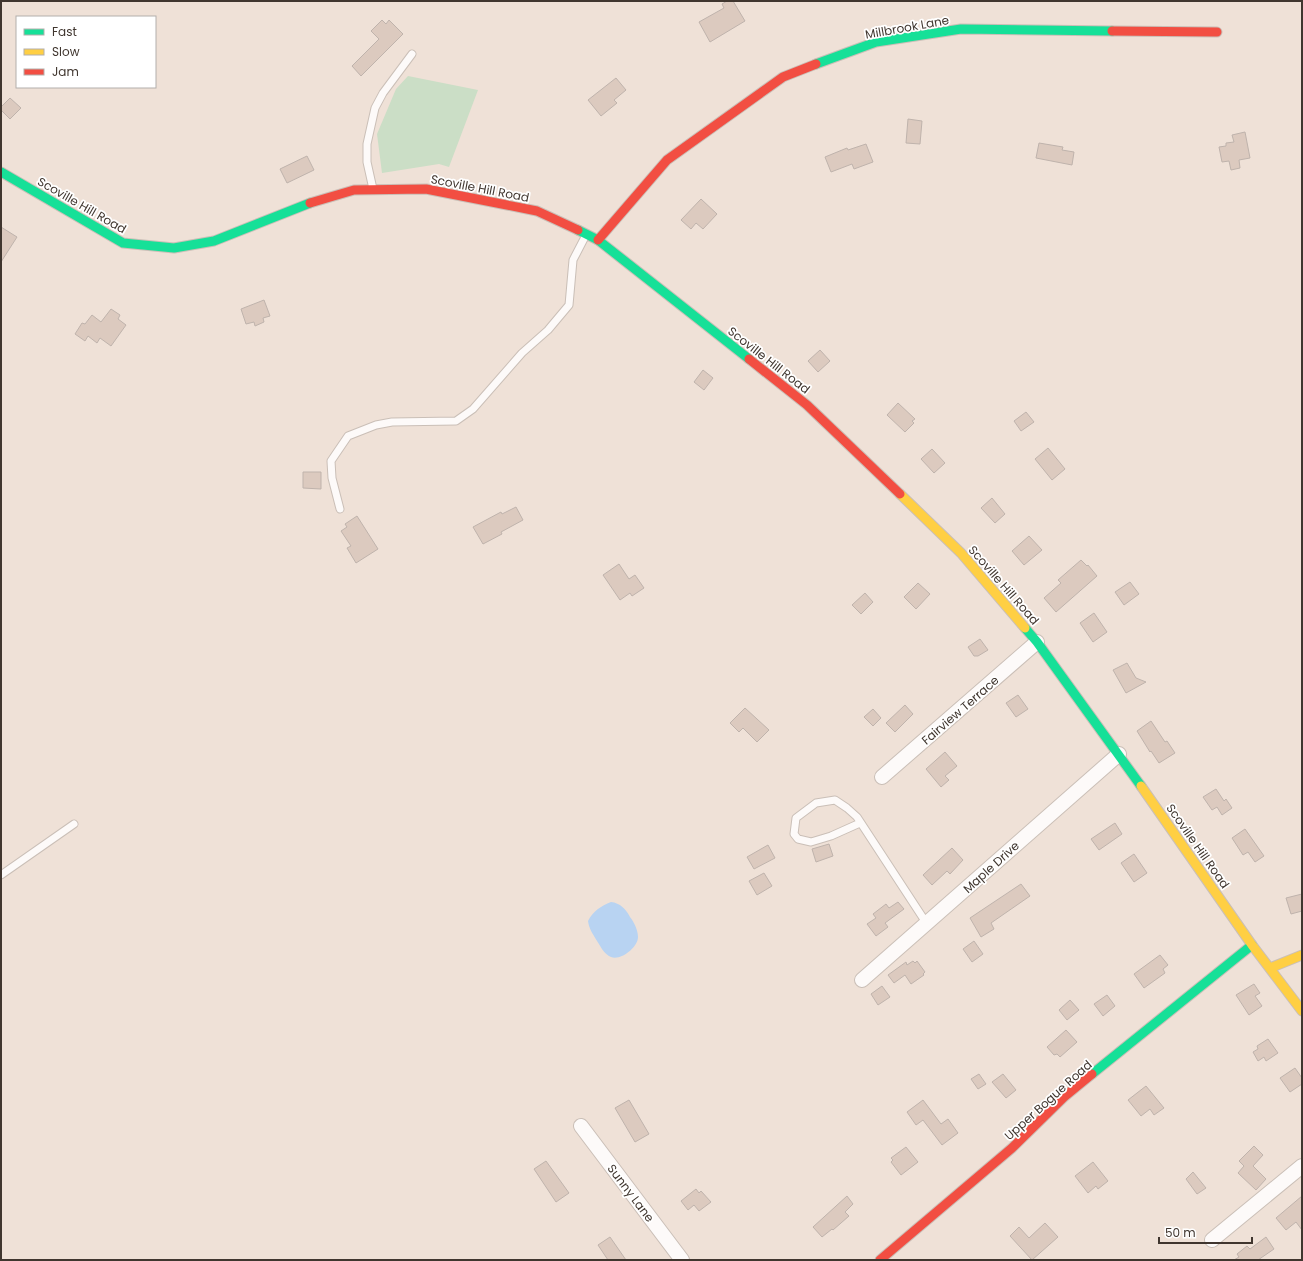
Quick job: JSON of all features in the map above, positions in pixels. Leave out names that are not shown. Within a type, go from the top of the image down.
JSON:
[{"type":"street","name":"Millbrook Lane","points":[[598,240],[666,160],[783,77],[876,42],[961,29],[1218,32]]},
{"type":"street","name":"Scoville Hill Road","points":[[1,172],[123,243],[174,248],[214,241],[315,201],[354,190],[373,189],[426,189],[537,212],[598,240],[807,405],[961,553],[1038,642],[1119,754],[1252,945],[1302,1012]]},
{"type":"street","name":"Fairview Terrace","points":[[882,777],[1038,642]]},
{"type":"street","name":"Maple Drive","points":[[862,980],[1119,754]]},
{"type":"street","name":"Upper Bogue Road","points":[[880,1260],[1012,1148],[1064,1097],[1252,945]]},
{"type":"street","points":[[1270,968],[1302,955]]},
{"type":"street","name":"Sunny Lane","points":[[581,1126],[682,1260]]},
{"type":"street","points":[[1212,1240],[1302,1166]]},
{"type":"lane","points":[[373,189],[367,162],[367,144],[375,108],[383,93],[412,54]]},
{"type":"lane","points":[[340,509],[332,478],[331,461],[348,436],[376,425],[392,422],[456,421],[473,409],[522,353],[548,330],[569,305],[573,260],[586,235]]},
{"type":"lane","points":[[860,823],[831,836],[811,842],[798,839],[794,834],[796,818],[816,803],[835,800],[847,808],[857,818],[927,924]]},
{"type":"lane","points":[[1,875],[74,824]]},
{"type":"green space","points":[[408,76],[478,90],[449,167],[439,164],[382,173],[377,134],[396,89]]},
{"type":"water","points":[[611,902],[620,905],[625,909],[637,929],[638,934],[637,941],[632,949],[624,955],[615,958],[606,954],[603,950],[591,931],[588,921],[592,914],[598,909]]},
{"type":"building","points":[[727,1],[733,1],[745,21],[710,42],[699,22],[724,8],[722,4]]},
{"type":"building","points":[[382,20],[386,24],[389,20],[403,34],[361,76],[352,66],[379,39],[371,31]]},
{"type":"building","points":[[616,78],[626,90],[614,100],[617,103],[601,116],[588,100]]},
{"type":"building","points":[[10,98],[21,108],[10,119],[1,110],[1,107]]},
{"type":"building","points":[[908,119],[922,121],[920,144],[906,143]]},
{"type":"building","points":[[1245,132],[1250,158],[1239,160],[1240,168],[1231,170],[1229,161],[1222,162],[1219,147],[1226,146],[1226,143],[1234,142],[1232,135]]},
{"type":"building","points":[[1039,143],[1063,147],[1062,150],[1074,152],[1072,165],[1036,158]]},
{"type":"building","points":[[866,144],[873,162],[854,169],[852,164],[831,172],[825,157],[847,148],[848,150]]},
{"type":"building","points":[[307,156],[314,170],[287,183],[280,169]]},
{"type":"building","points":[[701,199],[717,214],[703,229],[696,223],[691,229],[681,220]]},
{"type":"building","points":[[1,227],[17,237],[1,262]]},
{"type":"building","points":[[264,300],[270,316],[263,318],[264,322],[255,326],[254,322],[246,324],[241,309]]},
{"type":"building","points":[[111,309],[120,315],[118,319],[126,325],[111,346],[100,338],[97,343],[88,336],[85,341],[75,334],[82,323],[85,324],[92,315],[101,322]]},
{"type":"building","points":[[820,350],[830,361],[818,372],[808,361]]},
{"type":"building","points":[[703,370],[713,378],[704,390],[694,382]]},
{"type":"building","points":[[898,403],[915,419],[912,421],[914,423],[905,432],[887,415]]},
{"type":"building","points":[[1026,412],[1034,422],[1021,431],[1014,421]]},
{"type":"building","points":[[1048,448],[1065,469],[1052,480],[1035,459]]},
{"type":"building","points":[[932,449],[945,463],[934,473],[921,459]]},
{"type":"building","points":[[303,472],[321,472],[321,489],[303,488]]},
{"type":"building","points":[[992,498],[1005,514],[995,523],[981,508]]},
{"type":"building","points":[[516,507],[523,520],[501,532],[502,534],[483,544],[473,527],[501,512],[502,514]]},
{"type":"building","points":[[357,516],[378,549],[356,563],[347,548],[351,546],[341,531],[347,527],[345,524]]},
{"type":"building","points":[[1029,536],[1042,550],[1024,565],[1012,551]]},
{"type":"building","points":[[1081,560],[1087,566],[1088,565],[1097,576],[1056,612],[1044,598],[1061,583],[1058,580]]},
{"type":"building","points":[[619,564],[629,579],[635,575],[644,588],[632,596],[630,593],[620,600],[603,575]]},
{"type":"building","points":[[1130,582],[1139,594],[1124,605],[1115,592]]},
{"type":"building","points":[[918,583],[930,594],[916,609],[904,597]]},
{"type":"building","points":[[865,593],[873,602],[861,614],[852,605]]},
{"type":"building","points":[[1094,613],[1107,632],[1093,642],[1080,623]]},
{"type":"building","points":[[980,639],[988,650],[978,656],[974,656],[968,647]]},
{"type":"building","points":[[1127,663],[1136,678],[1146,682],[1126,693],[1113,670]]},
{"type":"building","points":[[1018,695],[1028,709],[1016,717],[1006,703]]},
{"type":"building","points":[[905,705],[913,714],[895,732],[886,723]]},
{"type":"building","points":[[745,708],[769,730],[757,742],[743,728],[739,732],[730,723]]},
{"type":"building","points":[[873,709],[881,718],[873,726],[864,717]]},
{"type":"building","points":[[1151,721],[1165,742],[1167,741],[1175,753],[1159,763],[1137,731]]},
{"type":"building","points":[[945,752],[957,766],[945,776],[949,780],[941,787],[926,769]]},
{"type":"building","points":[[1216,789],[1224,801],[1226,799],[1232,808],[1222,815],[1217,807],[1212,810],[1203,797]]},
{"type":"building","points":[[1115,823],[1122,834],[1099,850],[1091,839]]},
{"type":"building","points":[[1245,829],[1264,856],[1255,862],[1248,852],[1243,855],[1232,838]]},
{"type":"building","points":[[829,844],[833,856],[816,862],[812,849]]},
{"type":"building","points":[[768,845],[775,858],[754,869],[747,857]]},
{"type":"building","points":[[952,848],[963,860],[950,874],[947,871],[932,885],[923,875]]},
{"type":"building","points":[[1134,854],[1147,873],[1134,882],[1121,863]]},
{"type":"building","points":[[764,873],[772,886],[757,895],[749,881]]},
{"type":"building","points":[[1021,884],[1030,896],[991,923],[994,929],[981,937],[970,918]]},
{"type":"building","points":[[1302,894],[1302,911],[1291,914],[1286,898]]},
{"type":"building","points":[[898,902],[904,909],[885,923],[888,927],[876,936],[867,924],[876,918],[873,914],[886,904],[889,908]]},
{"type":"building","points":[[974,941],[983,954],[972,962],[963,949]]},
{"type":"building","points":[[1160,955],[1168,965],[1163,969],[1165,973],[1144,988],[1134,974]]},
{"type":"building","points":[[913,961],[915,963],[917,961],[925,972],[923,974],[924,975],[911,984],[905,975],[894,983],[888,975],[906,962],[907,965]]},
{"type":"building","points":[[1254,984],[1260,993],[1255,996],[1262,1006],[1249,1015],[1236,995]]},
{"type":"building","points":[[882,986],[890,997],[878,1005],[871,994]]},
{"type":"building","points":[[1107,995],[1115,1006],[1103,1016],[1094,1004]]},
{"type":"building","points":[[1070,1000],[1079,1010],[1067,1020],[1059,1010]]},
{"type":"building","points":[[1066,1030],[1077,1042],[1060,1057],[1057,1054],[1054,1055],[1047,1047]]},
{"type":"building","points":[[1268,1039],[1278,1053],[1266,1061],[1264,1057],[1258,1061],[1253,1052],[1258,1049],[1257,1046]]},
{"type":"building","points":[[1295,1068],[1302,1078],[1302,1084],[1290,1092],[1280,1078]]},
{"type":"building","points":[[979,1074],[986,1084],[978,1089],[971,1079]]},
{"type":"building","points":[[1003,1074],[1016,1090],[1006,1098],[992,1082]]},
{"type":"building","points":[[1146,1086],[1164,1108],[1154,1115],[1150,1109],[1141,1116],[1128,1100]]},
{"type":"building","points":[[629,1100],[649,1134],[635,1142],[615,1108]]},
{"type":"building","points":[[923,1100],[941,1124],[948,1119],[958,1133],[942,1145],[923,1120],[916,1125],[907,1112]]},
{"type":"building","points":[[1254,1146],[1263,1155],[1253,1166],[1266,1179],[1256,1190],[1238,1173],[1244,1166],[1239,1161]]},
{"type":"building","points":[[906,1147],[918,1162],[901,1175],[891,1162],[893,1160],[891,1158]]},
{"type":"building","points":[[546,1161],[569,1193],[556,1202],[534,1169]]},
{"type":"building","points":[[1093,1162],[1108,1181],[1098,1189],[1096,1186],[1088,1193],[1075,1176]]},
{"type":"building","points":[[1193,1172],[1206,1188],[1197,1194],[1186,1179]]},
{"type":"building","points":[[696,1189],[699,1193],[701,1191],[711,1202],[699,1211],[694,1205],[688,1210],[681,1201]]},
{"type":"building","points":[[847,1196],[853,1204],[845,1212],[849,1216],[833,1230],[832,1229],[822,1237],[813,1227]]},
{"type":"building","points":[[1302,1196],[1302,1230],[1296,1222],[1286,1230],[1276,1218]]},
{"type":"building","points":[[1045,1223],[1058,1237],[1032,1260],[1010,1236],[1019,1227],[1029,1238]]},
{"type":"building","points":[[610,1237],[626,1260],[608,1260],[598,1245]]},
{"type":"building","points":[[1266,1237],[1274,1249],[1258,1260],[1234,1260],[1239,1257],[1237,1254],[1247,1246],[1250,1249]]},
{"type":"traffic: fast","points":[[816,64],[876,42],[961,29],[1112,31]]},
{"type":"traffic: fast","points":[[1,172],[123,243],[174,248],[214,241],[310,203]]},
{"type":"traffic: fast","points":[[578,230],[598,240],[749,359]]},
{"type":"traffic: fast","points":[[1025,628],[1037,642],[1141,786]]},
{"type":"traffic: fast","points":[[1092,1074],[1252,945]]},
{"type":"traffic: slow","points":[[900,494],[961,553],[1025,628]]},
{"type":"traffic: slow","points":[[1141,786],[1252,945],[1302,1011]]},
{"type":"traffic: slow","points":[[1270,968],[1302,955]]},
{"type":"traffic: jam","points":[[1112,31],[1217,32]]},
{"type":"traffic: jam","points":[[598,240],[667,160],[783,77],[816,64]]},
{"type":"traffic: jam","points":[[310,203],[354,190],[426,189],[537,211],[578,230]]},
{"type":"traffic: jam","points":[[749,359],[807,405],[900,494]]},
{"type":"traffic: jam","points":[[880,1260],[1012,1148],[1064,1097],[1092,1074]]}]
